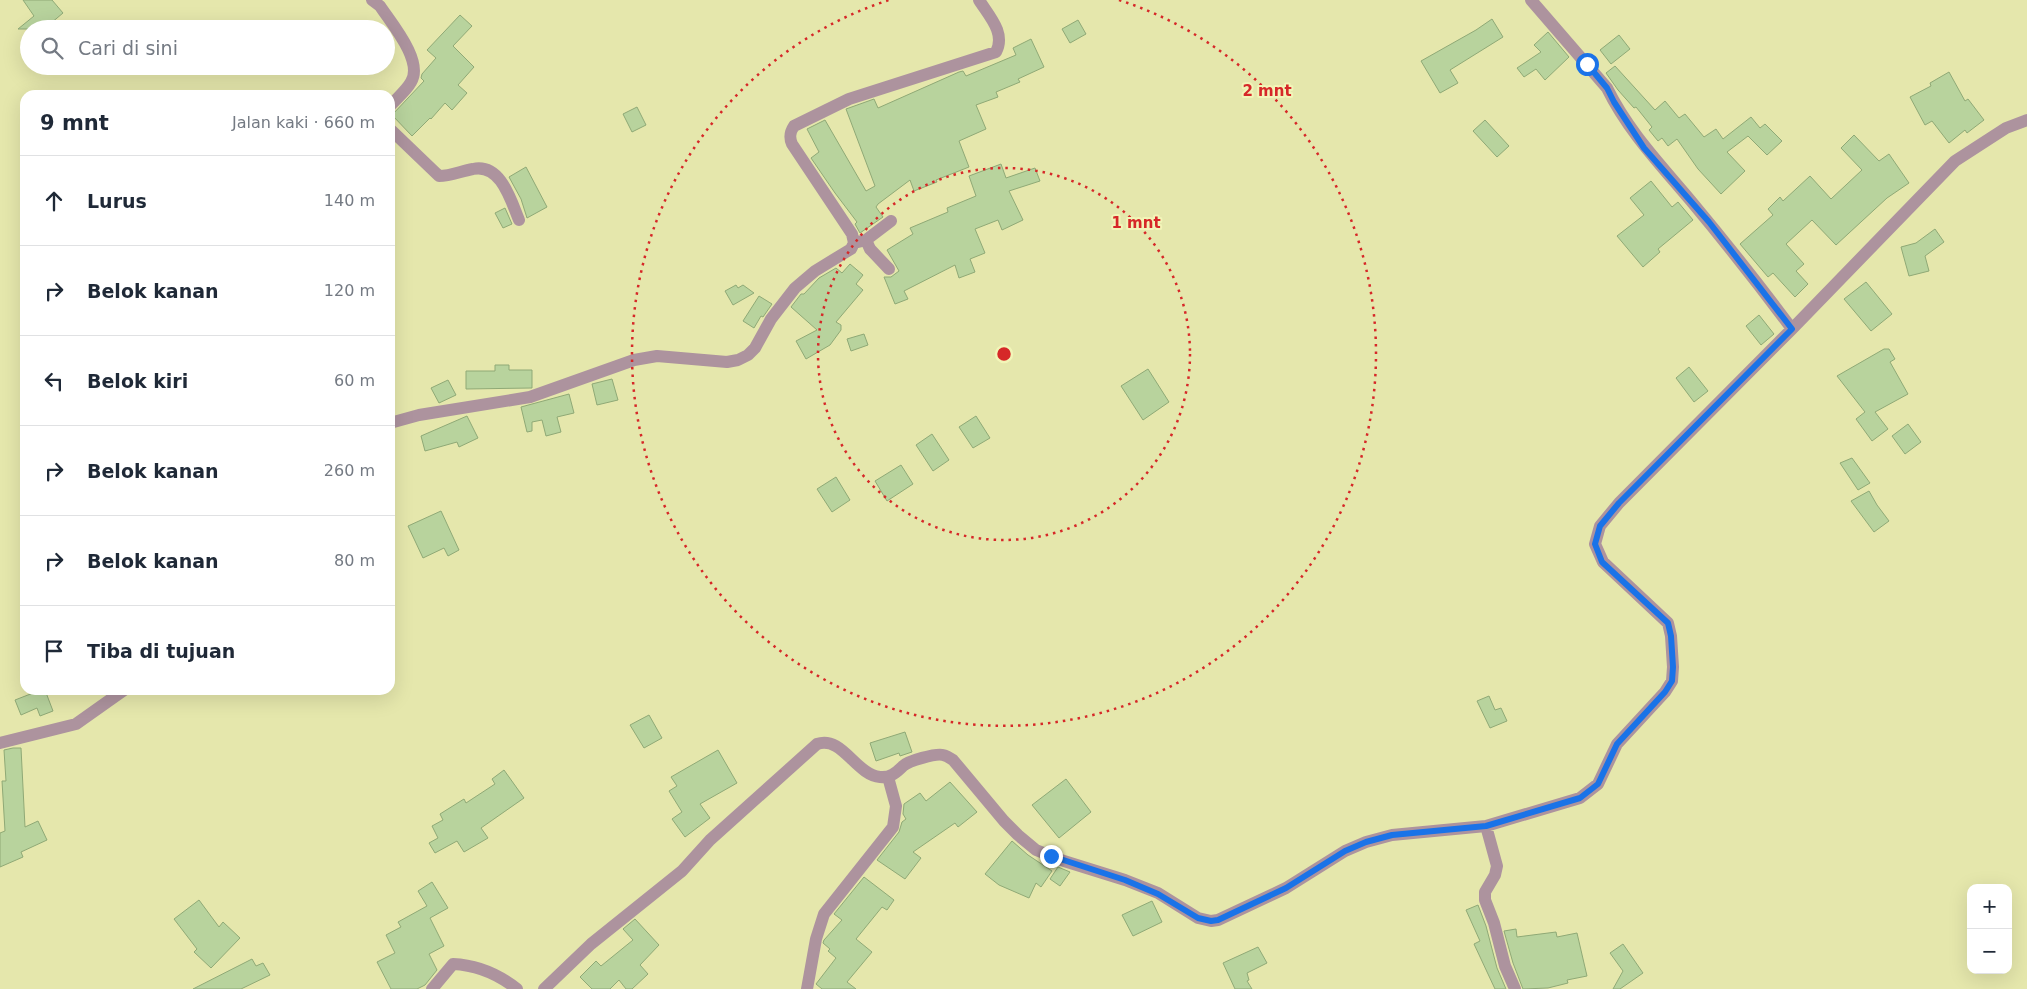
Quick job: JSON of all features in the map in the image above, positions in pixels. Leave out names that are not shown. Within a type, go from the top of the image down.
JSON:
[{"type":"street","points":[[372,0],[380,6],[389,20]]},
{"type":"street","points":[[889,269],[852,234],[792,144],[790,138],[792,129],[794,126],[849,99],[996,52],[1000,38],[997,28],[979,0]]},
{"type":"street","points":[[1531,0],[1607,88],[1644,148],[1709,222],[1792,329]]},
{"type":"street","points":[[395,29],[411,53],[414,71],[412,81],[395,100]]},
{"type":"street","points":[[544,989],[591,944],[682,871],[710,840],[818,744],[823,742],[831,743],[875,776],[888,777],[900,771],[904,765],[937,754],[947,756],[953,760],[1018,835],[1036,850],[1125,880],[1158,894],[1203,920],[1211,921],[1226,917],[1286,888],[1345,851],[1366,842],[1392,835],[1486,826],[1580,798],[1598,784],[1617,744],[1665,692],[1672,681],[1671,636],[1668,623],[1602,562],[1595,544],[1600,526],[1619,503],[1955,161],[2006,128],[2027,120]]},
{"type":"street","points":[[395,134],[438,176],[450,176],[475,168],[494,174],[503,182],[519,220]]},
{"type":"street","points":[[395,422],[419,415],[530,397],[634,360],[657,356],[727,362],[738,360],[748,355],[755,348],[771,319],[795,288],[815,271],[892,221]]},
{"type":"street","points":[[0,743],[76,724],[117,695]]},
{"type":"street","points":[[807,989],[816,939],[824,914],[893,827],[896,806],[888,777]]},
{"type":"street","points":[[1486,826],[1497,866],[1495,875],[1485,892],[1485,900],[1494,923],[1505,966],[1515,989]]},
{"type":"street","points":[[432,989],[453,964],[473,966],[504,978],[517,989]]},
{"type":"building","points":[[23,0],[52,0],[63,13],[55,20],[29,20],[34,16]]},
{"type":"building","points":[[460,15],[472,26],[453,46],[474,67],[458,85],[467,93],[452,110],[445,103],[412,136],[395,118],[395,112],[424,81],[421,78],[422,74],[436,58],[427,50]]},
{"type":"building","points":[[1492,19],[1503,37],[1450,70],[1458,83],[1440,93],[1421,61]]},
{"type":"building","points":[[1078,20],[1086,34],[1070,43],[1062,29]]},
{"type":"building","points":[[1548,32],[1569,57],[1545,80],[1536,69],[1524,77],[1517,68],[1541,52],[1534,45]]},
{"type":"building","points":[[1619,35],[1630,49],[1611,64],[1600,50]]},
{"type":"building","points":[[1031,39],[1044,67],[1018,79],[1020,82],[996,92],[998,97],[976,105],[986,129],[959,141],[969,167],[914,191],[910,180],[878,204],[876,207],[883,217],[860,233],[855,224],[857,222],[811,158],[819,152],[807,129],[825,120],[866,191],[875,186],[846,109],[874,99],[878,108],[959,72],[963,71],[966,76],[1016,55],[1013,48]]},
{"type":"building","points":[[1615,66],[1655,110],[1665,101],[1679,118],[1685,114],[1704,137],[1716,129],[1723,139],[1751,117],[1760,128],[1765,124],[1782,141],[1767,155],[1748,136],[1727,152],[1745,171],[1721,194],[1698,169],[1677,139],[1668,146],[1662,138],[1658,141],[1649,130],[1652,127],[1636,107],[1634,108],[1618,90],[1606,73]]},
{"type":"building","points":[[1949,72],[1965,101],[1968,99],[1984,120],[1967,133],[1965,130],[1949,143],[1932,121],[1925,125],[1910,97],[1931,86],[1930,83]]},
{"type":"building","points":[[637,107],[646,125],[632,132],[623,114]]},
{"type":"building","points":[[1485,120],[1509,146],[1497,157],[1473,131]]},
{"type":"building","points":[[1854,135],[1879,161],[1889,154],[1909,183],[1887,198],[1836,245],[1812,220],[1786,244],[1804,264],[1796,271],[1808,284],[1795,297],[1773,273],[1768,277],[1740,244],[1773,215],[1768,209],[1780,197],[1783,201],[1810,176],[1831,199],[1862,170],[1841,148]]},
{"type":"building","points":[[1001,164],[1006,178],[1035,168],[1040,181],[1009,191],[1023,220],[1002,230],[998,220],[975,229],[985,253],[970,259],[975,272],[959,278],[955,265],[904,291],[908,299],[895,304],[884,277],[891,277],[899,271],[887,250],[913,234],[910,228],[948,212],[947,208],[976,196],[969,176]]},
{"type":"building","points":[[526,167],[547,207],[527,218],[521,199],[509,177]]},
{"type":"building","points":[[1651,181],[1672,207],[1678,202],[1693,220],[1658,249],[1660,252],[1643,267],[1617,236],[1644,215],[1630,198]]},
{"type":"building","points":[[505,208],[512,224],[503,228],[495,213]]},
{"type":"building","points":[[1935,229],[1944,242],[1925,256],[1929,271],[1909,276],[1901,247],[1916,243]]},
{"type":"building","points":[[850,264],[863,275],[856,284],[863,290],[836,322],[841,325],[841,330],[830,345],[806,359],[796,341],[817,330],[791,307],[801,294],[804,294],[819,278],[836,268],[842,273]]},
{"type":"building","points":[[1866,282],[1892,314],[1871,331],[1844,299]]},
{"type":"building","points":[[736,285],[738,288],[743,285],[754,293],[733,305],[725,291]]},
{"type":"building","points":[[759,296],[772,304],[763,317],[761,316],[754,328],[743,321]]},
{"type":"building","points":[[1759,315],[1774,334],[1761,345],[1746,326]]},
{"type":"building","points":[[864,334],[868,345],[851,351],[847,339]]},
{"type":"building","points":[[1884,349],[1889,349],[1895,359],[1890,362],[1908,394],[1875,412],[1888,429],[1872,441],[1856,419],[1865,412],[1837,376]]},
{"type":"building","points":[[495,365],[509,365],[509,370],[532,370],[532,388],[466,389],[466,371],[495,371]]},
{"type":"building","points":[[1689,367],[1708,391],[1694,402],[1676,378]]},
{"type":"building","points":[[1148,369],[1169,402],[1143,420],[1121,386]]},
{"type":"building","points":[[612,379],[618,400],[597,405],[592,384]]},
{"type":"building","points":[[448,380],[456,395],[439,403],[431,388]]},
{"type":"building","points":[[569,394],[574,413],[557,417],[561,432],[546,436],[542,420],[532,422],[532,431],[527,432],[521,407]]},
{"type":"building","points":[[467,416],[478,438],[459,447],[457,442],[425,451],[421,436]]},
{"type":"building","points":[[976,416],[990,438],[973,448],[959,427]]},
{"type":"building","points":[[1908,424],[1921,442],[1905,454],[1892,436]]},
{"type":"building","points":[[932,434],[949,460],[933,471],[916,445]]},
{"type":"building","points":[[1852,458],[1870,483],[1858,490],[1840,463]]},
{"type":"building","points":[[901,465],[913,484],[887,501],[875,481]]},
{"type":"building","points":[[836,477],[850,500],[832,512],[817,489]]},
{"type":"building","points":[[1869,491],[1889,521],[1874,532],[1851,501]]},
{"type":"building","points":[[441,511],[459,550],[448,556],[444,548],[423,558],[408,526]]},
{"type":"building","points":[[28,695],[47,695],[53,711],[40,716],[37,708],[21,715],[15,700]]},
{"type":"building","points":[[1489,696],[1495,710],[1501,708],[1507,721],[1490,728],[1477,701]]},
{"type":"building","points":[[649,715],[662,738],[644,748],[630,725]]},
{"type":"building","points":[[905,732],[912,752],[900,756],[899,753],[876,761],[870,743]]},
{"type":"building","points":[[21,748],[25,827],[38,821],[47,840],[21,852],[23,857],[0,867],[0,833],[5,831],[2,781],[6,781],[4,750]]},
{"type":"building","points":[[718,750],[737,783],[700,804],[710,818],[685,837],[672,819],[682,812],[669,791],[677,786],[671,777]]},
{"type":"building","points":[[504,770],[524,798],[481,828],[488,838],[464,852],[457,841],[435,853],[429,843],[438,838],[432,826],[443,820],[440,814],[464,799],[466,803],[495,784],[492,779]]},
{"type":"building","points":[[1066,779],[1091,812],[1059,838],[1032,805]]},
{"type":"building","points":[[950,782],[977,812],[958,827],[955,823],[913,852],[921,858],[905,879],[877,860],[899,832],[902,822],[906,819],[903,814],[904,804],[920,793],[926,801]]},
{"type":"building","points":[[1012,841],[1028,855],[1052,871],[1041,887],[1036,883],[1029,898],[999,885],[985,874]]},
{"type":"building","points":[[1058,867],[1070,872],[1060,886],[1050,879]]},
{"type":"building","points":[[864,877],[894,900],[887,910],[882,907],[856,939],[872,952],[847,982],[856,989],[822,989],[816,984],[836,958],[828,951],[830,949],[823,943],[824,940],[842,920],[834,914]]},
{"type":"building","points":[[432,882],[448,908],[430,918],[444,946],[429,954],[437,970],[425,985],[417,989],[391,989],[377,962],[395,953],[386,935],[401,927],[398,922],[427,906],[418,891]]},
{"type":"building","points":[[199,900],[219,927],[223,922],[240,938],[211,968],[194,952],[197,949],[174,919]]},
{"type":"building","points":[[1152,901],[1162,922],[1133,936],[1122,915]]},
{"type":"building","points":[[1478,905],[1486,926],[1497,968],[1506,989],[1495,989],[1474,944],[1480,941],[1466,910]]},
{"type":"building","points":[[635,919],[659,945],[640,965],[648,974],[632,989],[626,989],[619,980],[610,989],[592,989],[580,977],[596,961],[601,966],[633,940],[623,929]]},
{"type":"building","points":[[1516,929],[1517,937],[1556,932],[1557,937],[1577,933],[1587,976],[1567,980],[1568,983],[1548,988],[1523,989],[1504,931]]},
{"type":"building","points":[[1623,944],[1643,973],[1620,989],[1613,989],[1623,971],[1610,953]]},
{"type":"building","points":[[1258,947],[1267,963],[1247,973],[1249,980],[1247,981],[1252,989],[1235,989],[1223,963]]},
{"type":"building","points":[[252,959],[256,966],[263,963],[270,975],[241,989],[193,989]]},
{"type":"route","points":[[1051,856],[1101,874],[1125,880],[1158,894],[1203,920],[1218,920],[1286,888],[1345,851],[1366,842],[1392,835],[1486,826],[1580,798],[1598,784],[1617,744],[1665,692],[1672,681],[1673,667],[1671,636],[1668,623],[1602,562],[1595,544],[1600,526],[1619,503],[1792,329],[1760,286],[1717,235],[1709,222],[1644,148],[1607,88],[1587,64]]}]
